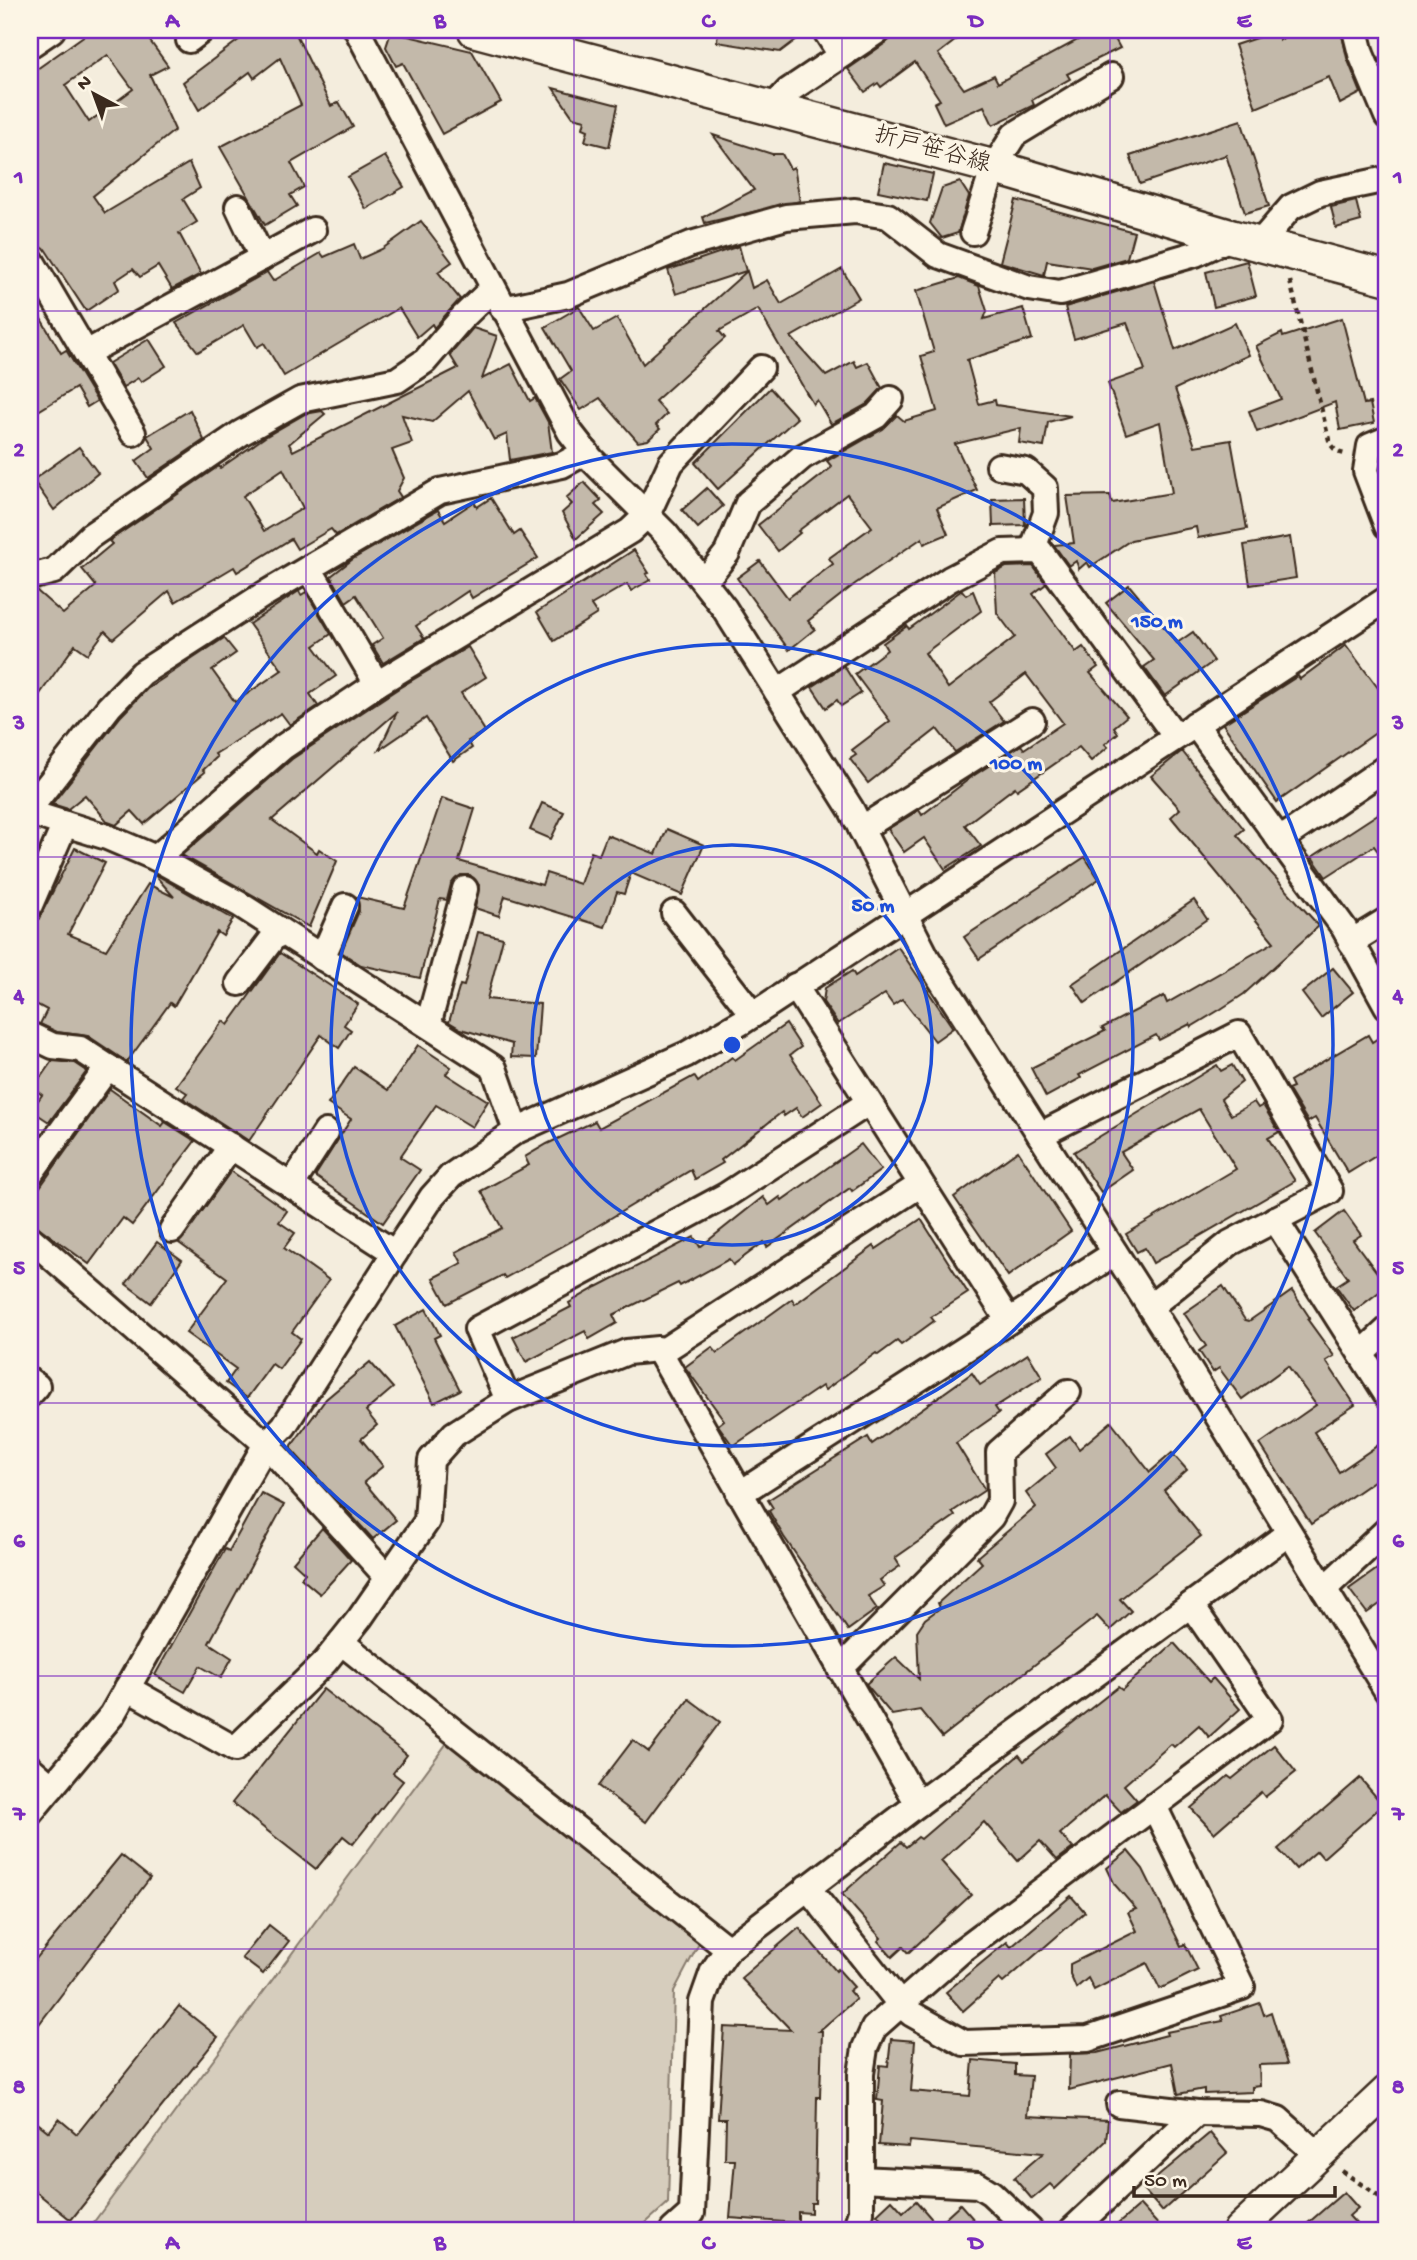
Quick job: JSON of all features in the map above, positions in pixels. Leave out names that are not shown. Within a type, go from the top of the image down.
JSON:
[{"type":"main road","name":"折戸笹谷線","points":[[475,30],[994,167],[1387,278]]},
{"type":"street","points":[[30,45],[52,30]]},
{"type":"street","points":[[357,30],[497,299],[570,432],[647,515],[724,608],[861,829],[927,958],[1169,1337],[1387,1691]]},
{"type":"street","points":[[825,30],[841,55]]},
{"type":"street","points":[[771,108],[788,91],[879,30]]},
{"type":"street","points":[[1355,30],[1361,54],[1387,116]]},
{"type":"street","points":[[973,232],[994,167],[1014,135],[1111,76]]},
{"type":"street","points":[[30,577],[54,571],[90,536],[241,433],[300,400],[397,380],[425,360],[462,318],[497,299],[568,295],[691,244],[786,217],[855,211],[888,216],[938,255],[1029,288],[1060,293],[1195,254],[1258,243],[1291,208],[1320,193],[1387,179]]},
{"type":"street","points":[[238,207],[262,258]]},
{"type":"street","points":[[86,354],[313,230]]},
{"type":"street","points":[[30,258],[132,433]]},
{"type":"street","points":[[156,859],[282,747],[377,684],[630,531],[647,515],[671,463],[761,368]]},
{"type":"street","points":[[704,582],[727,553],[748,503],[802,457],[876,416],[891,399]]},
{"type":"street","points":[[1387,439],[1370,446],[1366,471],[1387,526]]},
{"type":"street","points":[[516,1131],[494,1068],[279,930],[156,859],[107,837],[30,810],[108,707],[142,673],[309,568],[440,491],[562,465],[586,452]]},
{"type":"street","points":[[999,466],[1026,471],[1045,488],[1046,513],[1032,551]]},
{"type":"street","points":[[777,692],[950,579],[1002,552],[1040,551],[1185,731],[1280,840],[1351,942],[1387,1006]]},
{"type":"street","points":[[309,568],[377,684]]},
{"type":"street","points":[[30,1813],[112,1715],[265,1444],[284,1426],[432,1197],[452,1175],[516,1131],[687,1054],[753,1015],[1387,599]]},
{"type":"street","points":[[861,829],[1031,721]]},
{"type":"street","points":[[1280,840],[1387,767]]},
{"type":"street","points":[[30,905],[65,824]]},
{"type":"street","points":[[428,1025],[465,889]]},
{"type":"street","points":[[322,958],[345,906]]},
{"type":"street","points":[[674,913],[753,1015]]},
{"type":"street","points":[[1351,942],[1387,920]]},
{"type":"street","points":[[239,983],[279,930]]},
{"type":"street","points":[[795,986],[1008,1320]]},
{"type":"street","points":[[1040,1135],[1239,1034],[1330,1191],[1230,1243],[1152,1310]]},
{"type":"street","points":[[30,1035],[53,1046],[80,1049],[395,1253]]},
{"type":"street","points":[[30,1174],[108,1067]]},
{"type":"street","points":[[508,1400],[477,1329],[725,1196],[868,1103]]},
{"type":"street","points":[[291,1186],[326,1132]]},
{"type":"street","points":[[172,1230],[231,1146]]},
{"type":"street","points":[[660,1353],[920,1185]]},
{"type":"street","points":[[1275,1219],[1387,1395]]},
{"type":"street","points":[[30,1238],[265,1444],[388,1578]]},
{"type":"street","points":[[739,1494],[1115,1253]]},
{"type":"street","points":[[1361,1354],[1387,1331]]},
{"type":"street","points":[[127,1688],[235,1749],[276,1712],[341,1642],[388,1578],[427,1521],[431,1460],[454,1434],[508,1400],[627,1352],[658,1349],[918,1804]]},
{"type":"street","points":[[30,1381],[37,1386],[30,1394]]},
{"type":"street","points":[[839,1669],[991,1517],[1000,1501],[999,1452],[1069,1392]]},
{"type":"street","points":[[1324,1589],[1387,1530]]},
{"type":"street","points":[[673,2230],[692,2213],[702,2003],[713,1971],[728,1949],[918,1804],[1289,1533]]},
{"type":"street","points":[[855,2230],[861,2213],[861,2074],[865,2048],[874,2028],[961,1951],[1270,1719],[1191,1605]]},
{"type":"street","points":[[341,1642],[728,1949]]},
{"type":"street","points":[[30,1768],[52,1787]]},
{"type":"street","points":[[807,1888],[900,2004],[912,2014],[964,2043],[1088,2039],[1242,1987],[1154,1806]]},
{"type":"street","points":[[1240,2230],[1387,2091]]},
{"type":"street","points":[[1119,2104],[1197,2113],[1261,2114],[1278,2119],[1319,2156]]},
{"type":"street","points":[[1072,2230],[1197,2113]]},
{"type":"street","points":[[861,2179],[978,2185],[991,2193],[1030,2230]]},
{"type":"path","points":[[1258,243],[1330,444],[1337,452],[1368,459]]},
{"type":"path","points":[[1319,2156],[1387,2202]]},
{"type":"shaded area","points":[[447,1743],[703,1936],[674,1991],[668,2203],[638,2230],[88,2230]]},
{"type":"building","points":[[92,30],[142,30],[168,66],[150,75],[175,130],[93,196],[105,213],[189,163],[200,188],[183,199],[197,222],[179,233],[201,274],[172,289],[158,266],[140,277],[133,269],[115,281],[119,289],[86,311],[45,249],[30,243],[30,74]],"holes":[[[108,55],[133,89],[89,122],[65,85]]]},
{"type":"building","points":[[252,30],[294,30],[331,106],[339,102],[353,127],[291,163],[304,187],[290,195],[297,206],[265,225],[220,147],[301,105],[280,58],[254,78],[250,72],[199,110],[183,82]]},
{"type":"building","points":[[718,30],[809,30],[780,52],[717,42]]},
{"type":"building","points":[[900,30],[969,30],[938,54],[964,89],[994,75],[998,83],[1096,30],[1110,30],[1120,48],[1067,74],[1070,79],[1032,100],[1034,105],[993,125],[984,106],[944,124],[934,103],[940,100],[915,62],[881,87],[878,83],[865,92],[848,69]]},
{"type":"building","points":[[1302,30],[1341,30],[1347,58],[1361,93],[1340,104],[1329,77],[1256,108],[1235,45],[1277,31],[1280,40]]},
{"type":"building","points":[[391,32],[472,51],[501,102],[442,134],[403,63],[396,66],[386,47]]},
{"type":"building","points":[[553,88],[618,105],[609,147],[585,141],[588,130],[583,128],[585,120],[573,117]]},
{"type":"building","points":[[1241,120],[1269,206],[1245,213],[1226,155],[1140,184],[1130,156]]},
{"type":"building","points":[[713,135],[772,154],[782,154],[790,169],[794,167],[800,201],[705,223],[703,217],[754,190]]},
{"type":"building","points":[[385,156],[404,187],[366,209],[348,177]]},
{"type":"building","points":[[884,163],[933,174],[927,201],[878,191]]},
{"type":"building","points":[[960,182],[969,196],[958,233],[942,238],[930,223],[942,188]]},
{"type":"building","points":[[1016,200],[1134,232],[1127,258],[1092,268],[1047,261],[1044,275],[1000,262]]},
{"type":"building","points":[[1356,201],[1361,221],[1336,228],[1331,207]]},
{"type":"building","points":[[421,221],[452,262],[438,272],[460,299],[434,328],[432,324],[417,337],[399,308],[284,376],[264,343],[257,347],[244,325],[198,352],[176,323],[267,272],[273,281],[321,253],[324,257],[354,244],[360,259],[382,249]]},
{"type":"building","points":[[739,246],[746,271],[676,294],[668,270]]},
{"type":"building","points":[[1247,261],[1256,296],[1214,307],[1206,272]]},
{"type":"building","points":[[842,269],[859,298],[791,337],[826,376],[854,361],[857,367],[868,362],[882,388],[867,404],[831,424],[817,400],[813,404],[758,309],[719,331],[725,338],[655,401],[667,414],[656,425],[660,429],[648,440],[638,442],[600,398],[581,410],[560,379],[571,371],[545,327],[579,307],[594,331],[617,318],[643,364],[747,271],[752,288],[767,280],[781,304]]},
{"type":"building","points":[[959,278],[979,286],[987,311],[984,319],[1023,308],[1032,339],[967,360],[979,404],[995,400],[996,405],[1071,416],[1048,422],[1044,447],[1019,443],[1021,428],[955,444],[977,490],[937,508],[948,534],[924,544],[922,538],[855,584],[808,621],[815,629],[789,650],[737,578],[760,561],[788,598],[833,564],[829,558],[872,527],[847,494],[798,531],[800,533],[778,551],[758,525],[832,467],[827,461],[883,429],[897,415],[904,421],[937,411],[921,356],[934,352],[916,291]]},
{"type":"building","points":[[1154,281],[1175,350],[1235,323],[1249,355],[1175,389],[1195,446],[1231,440],[1247,529],[1198,538],[1196,527],[1131,540],[1090,567],[1087,562],[1079,569],[1076,561],[1069,566],[1054,545],[1074,543],[1067,496],[1110,495],[1112,503],[1172,493],[1160,422],[1126,434],[1108,383],[1145,370],[1127,323],[1074,339],[1065,307]]},
{"type":"building","points":[[30,300],[61,353],[66,350],[97,401],[87,407],[76,388],[30,416]]},
{"type":"building","points":[[1342,318],[1364,404],[1370,403],[1374,423],[1340,430],[1335,402],[1257,432],[1249,411],[1281,399],[1256,346],[1282,333],[1283,337]]},
{"type":"building","points":[[473,328],[497,336],[482,379],[511,364],[530,401],[535,398],[548,422],[552,452],[510,460],[507,434],[494,440],[468,391],[432,422],[402,415],[412,443],[392,450],[404,478],[397,491],[401,497],[336,535],[331,529],[297,549],[291,539],[237,572],[234,567],[175,602],[169,591],[113,639],[105,631],[88,654],[75,645],[30,708],[30,591],[37,591],[63,614],[96,586],[82,569],[112,544],[109,541],[219,466],[220,468],[305,414],[322,411],[325,414],[289,444],[293,451],[458,368],[450,355]],"holes":[[[283,469],[303,508],[264,531],[243,496]]]},
{"type":"building","points":[[149,339],[166,366],[141,382],[138,378],[123,387],[109,363]]},
{"type":"building","points":[[770,388],[797,418],[718,489],[695,463]]},
{"type":"building","points":[[190,410],[204,440],[148,478],[136,461],[154,448],[147,436]]},
{"type":"building","points":[[79,447],[98,473],[54,510],[33,480]]},
{"type":"building","points":[[584,482],[601,500],[595,505],[604,514],[576,539],[562,513],[572,504],[566,498]]},
{"type":"building","points":[[707,488],[723,506],[698,528],[682,510]]},
{"type":"building","points":[[491,498],[514,535],[520,531],[538,558],[472,598],[468,591],[416,626],[424,638],[383,663],[372,645],[383,638],[356,595],[346,602],[331,576],[353,559],[438,510],[445,521],[474,502],[477,507]]},
{"type":"building","points":[[1024,498],[1025,525],[993,526],[992,499]]},
{"type":"building","points":[[1290,537],[1296,578],[1250,585],[1244,545]]},
{"type":"building","points":[[634,550],[649,573],[646,574],[650,580],[631,591],[627,584],[591,605],[597,614],[554,641],[537,612]]},
{"type":"building","points":[[1033,566],[1046,584],[1033,594],[1076,652],[1083,647],[1098,667],[1090,673],[1127,716],[1114,727],[1118,733],[1105,744],[1108,747],[1091,761],[1079,747],[1017,790],[1015,787],[965,825],[981,846],[945,869],[924,838],[904,852],[888,829],[919,810],[922,815],[973,776],[1021,745],[1024,749],[1063,723],[1026,674],[989,702],[1004,721],[955,752],[937,729],[868,783],[850,759],[856,755],[852,750],[890,721],[855,674],[887,650],[883,643],[907,626],[909,629],[962,590],[966,595],[973,591],[981,611],[925,653],[948,688],[1015,637],[997,613],[995,573],[1006,567]]},
{"type":"building","points":[[1129,585],[1177,643],[1193,632],[1214,661],[1165,696],[1144,667],[1154,660],[1106,603]]},
{"type":"building","points":[[299,591],[301,595],[306,592],[331,634],[314,646],[336,676],[310,694],[318,706],[290,725],[281,713],[215,754],[217,757],[203,770],[205,772],[144,824],[132,811],[116,825],[108,822],[85,795],[68,809],[52,804],[121,716],[147,689],[224,638],[236,653],[212,670],[235,702],[282,670],[249,624]]},
{"type":"building","points":[[1346,645],[1387,700],[1387,725],[1277,802],[1223,724],[1298,676],[1300,679]]},
{"type":"building","points":[[468,647],[486,677],[461,693],[485,731],[468,741],[472,748],[453,761],[426,718],[379,750],[397,712],[272,820],[317,853],[319,849],[337,861],[309,927],[182,855],[292,759],[399,688]]},
{"type":"building","points":[[844,666],[861,693],[841,706],[837,700],[826,708],[812,687]]},
{"type":"building","points":[[1182,751],[1244,829],[1237,835],[1319,926],[1244,994],[1221,1009],[1191,1027],[1190,1024],[1159,1040],[1156,1035],[1079,1075],[1081,1078],[1046,1097],[1031,1068],[1105,1031],[1102,1028],[1164,996],[1167,1003],[1274,942],[1171,817],[1180,809],[1151,776]]},
{"type":"building","points":[[442,798],[475,809],[459,861],[542,885],[546,873],[580,884],[591,852],[599,855],[607,835],[656,854],[667,829],[704,845],[682,895],[631,873],[624,894],[617,892],[605,927],[505,896],[499,916],[475,908],[479,885],[470,875],[461,875],[451,884],[447,900],[440,899],[420,978],[361,965],[341,952],[359,911],[357,897],[404,908]]},
{"type":"building","points":[[542,803],[564,812],[551,839],[530,830]]},
{"type":"building","points":[[1387,808],[1387,864],[1374,846],[1326,877],[1312,857]]},
{"type":"building","points":[[75,848],[105,863],[68,934],[106,950],[148,884],[174,897],[153,873],[233,919],[223,936],[217,932],[174,1006],[170,1003],[127,1062],[88,1036],[57,1032],[40,1024],[47,1010],[30,1001],[30,936]]},
{"type":"building","points":[[1085,857],[1099,879],[979,959],[964,937]]},
{"type":"building","points":[[1194,900],[1207,919],[1085,1003],[1072,984]]},
{"type":"building","points":[[478,932],[503,938],[487,999],[540,1004],[536,1058],[511,1057],[512,1044],[461,1029],[449,1022],[460,985],[464,986]]},
{"type":"building","points":[[898,947],[953,1028],[935,1041],[902,999],[893,1005],[885,994],[838,1024],[823,1002],[825,988],[852,971],[855,976]]},
{"type":"building","points":[[280,953],[358,1004],[344,1025],[351,1030],[339,1048],[321,1035],[249,1141],[183,1098],[187,1093],[176,1086],[223,1021],[228,1025]]},
{"type":"building","points":[[1333,968],[1353,992],[1321,1018],[1302,993]]},
{"type":"building","points":[[786,1024],[801,1047],[790,1055],[822,1103],[802,1117],[796,1108],[784,1116],[782,1112],[721,1160],[723,1163],[695,1179],[691,1170],[505,1278],[503,1275],[447,1304],[433,1278],[462,1263],[456,1252],[502,1228],[481,1191],[529,1165],[525,1157],[547,1144],[595,1121],[599,1128],[694,1076],[698,1082],[732,1057],[735,1060]]},
{"type":"building","points":[[1368,1035],[1372,1042],[1380,1037],[1387,1050],[1387,1149],[1348,1173],[1315,1118],[1308,1122],[1288,1089],[1293,1087],[1290,1081]]},
{"type":"building","points":[[418,1045],[451,1067],[446,1074],[488,1101],[472,1127],[436,1105],[400,1157],[420,1170],[383,1223],[315,1176],[351,1119],[328,1104],[354,1067],[388,1090]]},
{"type":"building","points":[[52,1061],[75,1063],[87,1071],[49,1122],[31,1110],[42,1095],[33,1088]]},
{"type":"building","points":[[1217,1065],[1221,1071],[1232,1065],[1242,1082],[1221,1099],[1231,1115],[1254,1102],[1258,1108],[1263,1105],[1279,1132],[1268,1138],[1295,1181],[1153,1263],[1145,1248],[1137,1252],[1126,1234],[1236,1169],[1199,1109],[1121,1152],[1133,1170],[1101,1192],[1074,1152]]},
{"type":"building","points":[[110,1089],[162,1126],[165,1122],[195,1141],[132,1225],[123,1218],[89,1264],[30,1221],[30,1201]]},
{"type":"building","points":[[861,1144],[881,1170],[852,1191],[850,1188],[767,1247],[764,1242],[733,1265],[729,1259],[680,1286],[678,1283],[613,1315],[617,1323],[589,1339],[585,1331],[526,1362],[513,1337],[571,1307],[569,1303],[597,1287],[694,1237],[700,1247],[763,1197],[769,1205],[780,1197],[782,1200]]},
{"type":"building","points":[[1018,1151],[1071,1231],[1008,1276],[954,1197]]},
{"type":"building","points":[[231,1171],[287,1211],[279,1222],[295,1233],[284,1248],[329,1280],[292,1332],[301,1339],[279,1369],[272,1364],[247,1398],[226,1383],[236,1369],[186,1333],[227,1278],[179,1243]]},
{"type":"building","points":[[1344,1211],[1361,1235],[1353,1240],[1387,1286],[1354,1311],[1336,1286],[1348,1278],[1315,1233]]},
{"type":"building","points":[[921,1219],[968,1293],[931,1317],[934,1321],[901,1345],[897,1341],[878,1355],[876,1353],[825,1390],[822,1386],[733,1446],[718,1425],[724,1420],[685,1367],[712,1347],[717,1353],[792,1299],[795,1304],[874,1246],[876,1249]]},
{"type":"building","points":[[157,1242],[182,1260],[151,1303],[126,1284]]},
{"type":"building","points":[[1223,1286],[1245,1320],[1249,1321],[1292,1291],[1310,1318],[1308,1320],[1334,1356],[1326,1361],[1355,1405],[1314,1432],[1339,1472],[1387,1439],[1387,1472],[1311,1524],[1260,1444],[1316,1405],[1288,1366],[1242,1399],[1219,1368],[1213,1372],[1199,1351],[1206,1346],[1184,1313]]},
{"type":"building","points":[[426,1309],[440,1335],[434,1338],[460,1390],[434,1403],[395,1326]]},
{"type":"building","points":[[1028,1354],[1042,1377],[995,1407],[999,1413],[956,1443],[985,1490],[952,1512],[955,1516],[895,1558],[900,1566],[880,1580],[884,1586],[868,1596],[877,1609],[848,1630],[784,1537],[769,1511],[773,1508],[768,1500],[868,1437],[872,1444],[972,1373],[980,1385]]},
{"type":"building","points":[[370,1362],[393,1388],[366,1411],[377,1425],[361,1439],[383,1466],[364,1482],[396,1520],[373,1539],[290,1448],[326,1399]]},
{"type":"building","points":[[1111,1422],[1150,1472],[1172,1453],[1187,1470],[1164,1490],[1201,1536],[1120,1599],[1131,1611],[1110,1630],[1097,1616],[942,1737],[920,1710],[892,1715],[866,1684],[896,1657],[919,1679],[917,1631],[925,1619],[940,1608],[938,1603],[982,1563],[977,1557],[1036,1507],[1026,1493],[1056,1468],[1046,1454],[1070,1436],[1079,1449]]},
{"type":"building","points":[[261,1493],[284,1505],[209,1643],[232,1658],[221,1678],[200,1666],[185,1692],[155,1675],[225,1549],[229,1551]]},
{"type":"building","points":[[322,1528],[351,1560],[320,1594],[301,1578],[305,1573],[293,1562]]},
{"type":"building","points":[[1387,1562],[1387,1599],[1367,1613],[1349,1589]]},
{"type":"building","points":[[1174,1643],[1209,1682],[1213,1678],[1240,1709],[1209,1737],[1199,1725],[1174,1747],[1171,1744],[1124,1785],[1137,1800],[1121,1812],[1105,1795],[1060,1834],[1073,1848],[1057,1860],[1040,1841],[1018,1861],[984,1822],[941,1861],[971,1895],[908,1953],[903,1947],[892,1957],[878,1941],[881,1938],[842,1894],[901,1842],[906,1847],[918,1837],[921,1839],[1019,1755],[1024,1761],[1118,1687],[1122,1690]]},
{"type":"building","points":[[323,1689],[407,1755],[393,1773],[403,1781],[353,1844],[343,1836],[316,1869],[232,1803]]},
{"type":"building","points":[[689,1699],[720,1722],[646,1822],[598,1786],[633,1740],[649,1752]]},
{"type":"building","points":[[1274,1745],[1296,1772],[1265,1797],[1261,1792],[1214,1833],[1191,1808],[1228,1776],[1232,1779]]},
{"type":"building","points":[[1360,1778],[1383,1805],[1323,1858],[1317,1851],[1296,1869],[1278,1849]]},
{"type":"building","points":[[1128,1851],[1143,1869],[1181,1946],[1185,1944],[1198,1970],[1160,1989],[1147,1963],[1094,1990],[1088,1978],[1076,1988],[1070,1974],[1070,1964],[1137,1931],[1128,1912],[1136,1909],[1115,1885],[1107,1868]]},
{"type":"building","points":[[121,1855],[150,1878],[30,2036],[30,1966]]},
{"type":"building","points":[[1071,1896],[1085,1912],[1003,1983],[999,1979],[963,2011],[946,1992],[1007,1942],[1011,1947]]},
{"type":"building","points":[[269,1925],[289,1941],[263,1974],[242,1958]]},
{"type":"building","points":[[799,1928],[836,1971],[838,1969],[854,1987],[849,1991],[856,1999],[819,2031],[822,2031],[820,2097],[817,2097],[815,2203],[811,2203],[811,2213],[798,2212],[798,2223],[730,2218],[735,2160],[725,2160],[726,2119],[718,2119],[724,2027],[791,2030],[741,1978]]},
{"type":"building","points":[[1260,2003],[1264,2015],[1271,2012],[1287,2064],[1259,2065],[1260,2086],[1252,2087],[1252,2092],[1204,2094],[1204,2089],[1178,2094],[1172,2063],[1069,2090],[1070,2054],[1097,2053],[1167,2035],[1166,2032],[1223,2021],[1221,2016]]},
{"type":"building","points":[[179,2006],[218,2037],[71,2220],[30,2187],[30,2117],[49,2132],[59,2119],[77,2134]]},
{"type":"building","points":[[891,2039],[915,2041],[911,2091],[970,2096],[973,2060],[1015,2064],[1015,2075],[1031,2076],[1027,2116],[1108,2120],[1106,2141],[1055,2189],[1050,2184],[1032,2199],[1014,2178],[1043,2153],[910,2141],[909,2147],[879,2145],[883,2101],[877,2100],[880,2065],[888,2066]]},
{"type":"building","points":[[1210,2133],[1227,2153],[1162,2211],[1143,2189]]},
{"type":"building","points":[[1344,2192],[1358,2208],[1349,2216],[1362,2230],[1300,2230]]},
{"type":"building","points":[[892,2200],[903,2212],[916,2201],[937,2225],[960,2204],[983,2230],[882,2230],[887,2226],[877,2214]]},
{"type":"building","points":[[1140,2205],[1163,2230],[1111,2230]]}]
